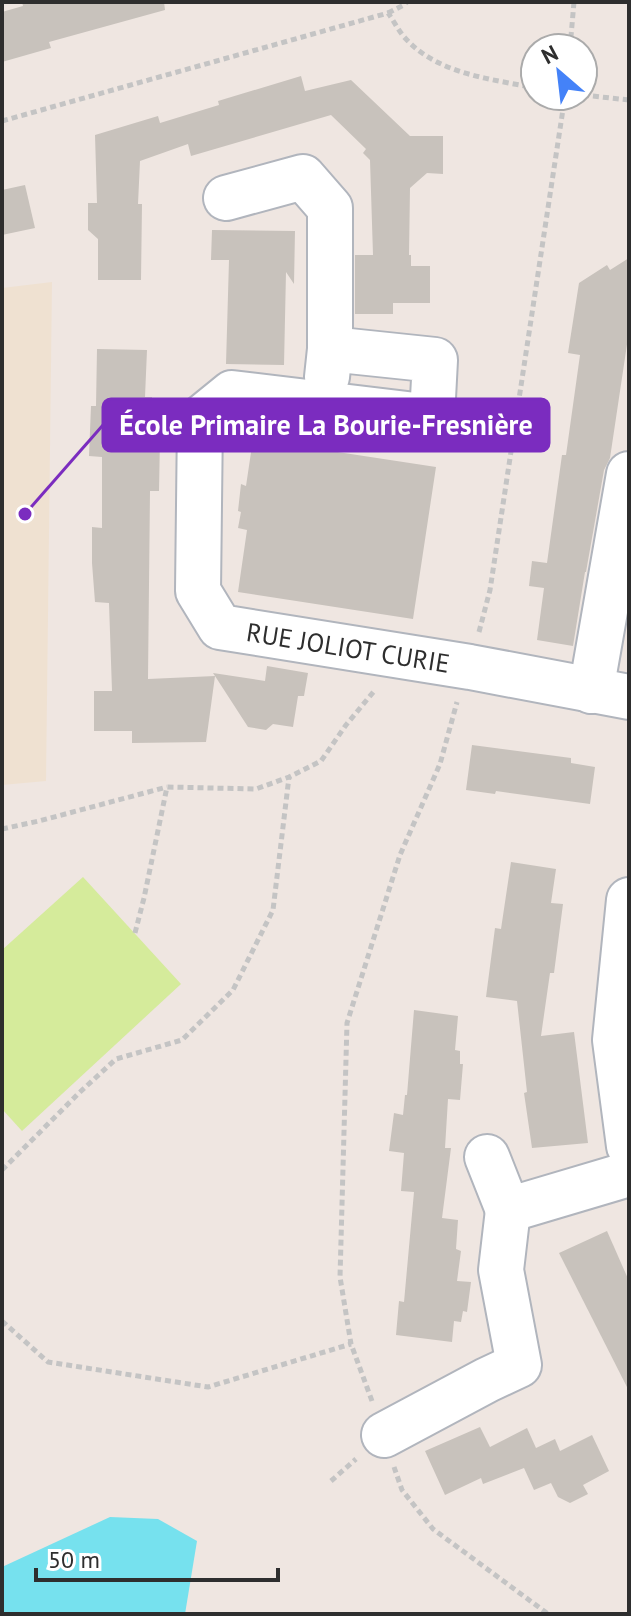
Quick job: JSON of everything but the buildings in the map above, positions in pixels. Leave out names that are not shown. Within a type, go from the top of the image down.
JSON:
[{"type":"street","points":[[226,198],[303,177],[330,208],[330,349],[324,403]]},
{"type":"street","name":"RUE JOLIOT CURIE","points":[[330,349],[435,360],[432,417],[232,393],[200,419],[198,591],[220,627],[470,667],[610,694]]},
{"type":"street","points":[[610,694],[627,496]]},
{"type":"street","points":[[629,900],[615,1040],[629,1146]]},
{"type":"street","points":[[384,1435],[519,1365],[501,1270],[508,1210],[487,1157]]},
{"type":"street","points":[[508,1210],[629,1174]]},
{"type":"path","points":[[571,32],[574,2]]},
{"type":"path","points":[[2,121],[388,13],[405,3]]},
{"type":"path","points":[[388,13],[404,38],[440,64],[475,76],[519,85]]},
{"type":"path","points":[[599,97],[629,100]]},
{"type":"path","points":[[548,1614],[433,1529],[402,1490],[351,1344],[340,1277],[347,1023],[400,855],[440,764],[490,590],[563,112]]},
{"type":"path","points":[[2,829],[167,787],[256,789],[289,777],[321,761],[373,691],[381,687]]},
{"type":"path","points":[[2,1170],[116,1059],[182,1040],[233,990],[273,910],[289,777]]},
{"type":"path","points":[[135,933],[167,787]]},
{"type":"path","points":[[2,1321],[48,1362],[208,1387],[351,1344]]},
{"type":"shaded area","points":[[52,282],[46,781],[2,785],[2,288]]},
{"type":"green space","points":[[83,877],[181,984],[22,1131],[2,1109],[2,950]]},
{"type":"water","points":[[110,1517],[158,1519],[197,1541],[185,1614],[2,1614],[2,1567]]},
{"type":"place","name":"École Primaire La Bourie-Fresnière","points":[[25,514]]}]
